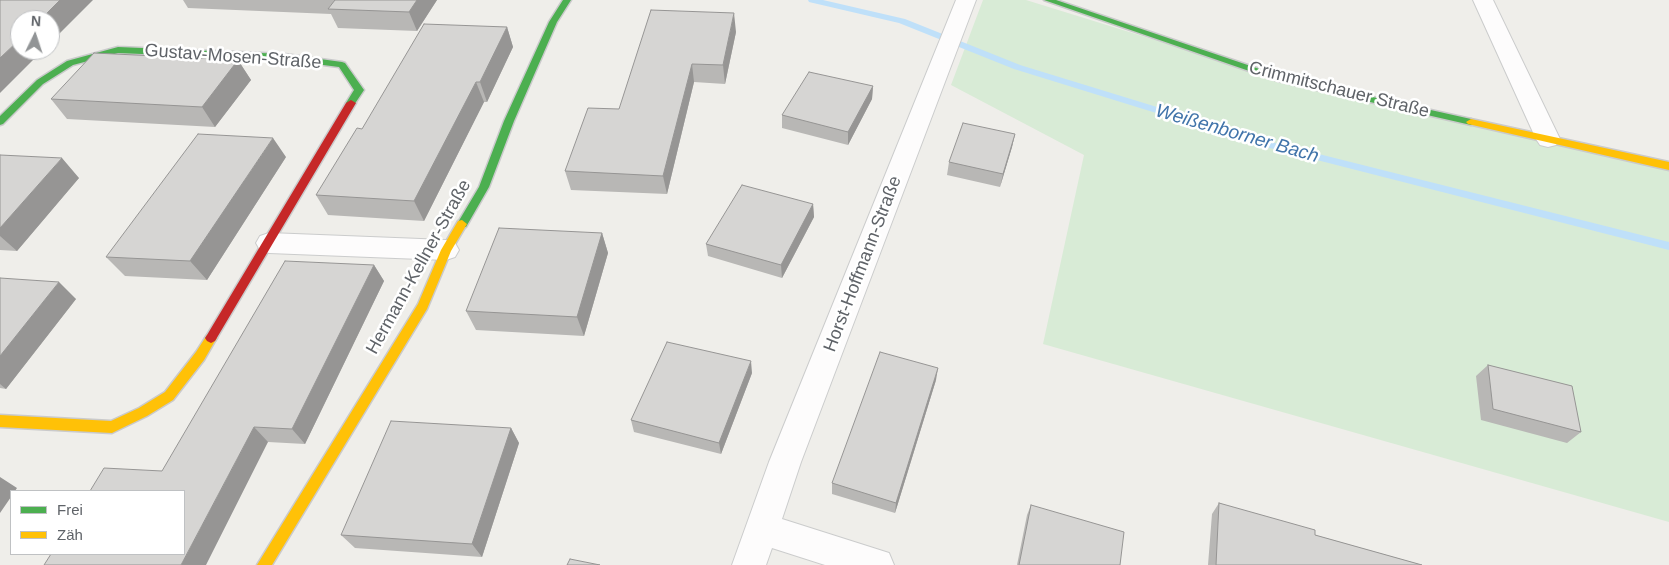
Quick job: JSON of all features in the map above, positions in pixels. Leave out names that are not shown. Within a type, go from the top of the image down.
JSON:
[{"type":"street","name":"Hermann-Kellner-Straße","points":[[264,565],[423,306],[446,250],[484,187],[509,121],[553,22],[567,0]]},
{"type":"street","name":"Horst-Hoffmann-Straße","points":[[749,565],[788,453],[966,0]]},
{"type":"street","name":"Crimmitschauer Straße","points":[[1048,0],[1281,79],[1669,166]]},
{"type":"street","points":[[1483,0],[1548,139]]},
{"type":"street","name":"Gustav-Mosen-Straße","points":[[0,122],[40,82],[70,63],[118,50],[284,57],[342,65],[359,90],[200,356],[169,396],[143,412],[112,427],[0,421]]},
{"type":"street","points":[[269,243],[446,250]]},
{"type":"street","points":[[762,529],[877,565]]},
{"type":"green space","points":[[983,0],[1026,0],[1281,79],[1669,166],[1669,522],[1043,344],[1084,155],[951,85]]},
{"type":"building","points":[[0,0],[60,0],[50,10],[10,10],[10,48],[0,58]]},
{"type":"building","points":[[335,0],[417,0],[409,12],[328,9]]},
{"type":"building","points":[[651,10],[734,13],[723,65],[692,64],[663,176],[565,171],[588,108],[619,109]]},
{"type":"building","points":[[424,24],[507,27],[480,82],[476,82],[414,201],[316,195],[357,128],[362,129]]},
{"type":"building","points":[[94,53],[238,60],[202,107],[51,99]]},
{"type":"building","points":[[809,72],[873,86],[848,132],[782,115]]},
{"type":"building","points":[[963,123],[1015,134],[1003,174],[949,162]]},
{"type":"building","points":[[198,134],[273,138],[190,261],[106,257]]},
{"type":"building","points":[[0,155],[62,158],[0,228]]},
{"type":"building","points":[[742,185],[813,204],[781,265],[706,244]]},
{"type":"building","points":[[499,228],[602,233],[577,317],[466,311]]},
{"type":"building","points":[[285,261],[374,265],[292,429],[254,427],[181,565],[44,565],[50,555],[185,555],[185,490],[91,490],[104,468],[162,471]]},
{"type":"building","points":[[0,278],[59,282],[0,356]]},
{"type":"building","points":[[667,342],[751,361],[719,443],[631,420]]},
{"type":"building","points":[[880,352],[938,368],[896,503],[832,483]]},
{"type":"building","points":[[1488,365],[1572,386],[1581,432],[1493,409]]},
{"type":"building","points":[[391,421],[511,428],[472,544],[341,535]]},
{"type":"building","points":[[1219,503],[1315,530],[1315,535],[1422,565],[1216,565]]},
{"type":"building","points":[[1031,505],[1124,532],[1120,565],[1019,565]]},
{"type":"building","points":[[570,559],[600,565],[567,565]]},
{"type":"waterway","name":"Weißenborner Bach","points":[[812,0],[902,21],[1017,67],[1269,145],[1669,246]]},
{"type":"traffic: fast","points":[[462,224],[484,187],[509,121],[553,22],[567,0]]},
{"type":"traffic: fast","points":[[1048,0],[1281,79],[1471,122]]},
{"type":"traffic: fast","points":[[0,122],[40,82],[70,63],[118,50],[284,57],[342,65],[359,90],[351,103]]},
{"type":"traffic: slow","points":[[1471,122],[1669,166]]},
{"type":"traffic: slow","points":[[264,565],[423,306],[446,250],[462,224]]},
{"type":"traffic: slow","points":[[0,421],[112,427],[143,412],[169,396],[200,356],[211,338]]},
{"type":"traffic: jam","points":[[211,338],[351,103]]}]
